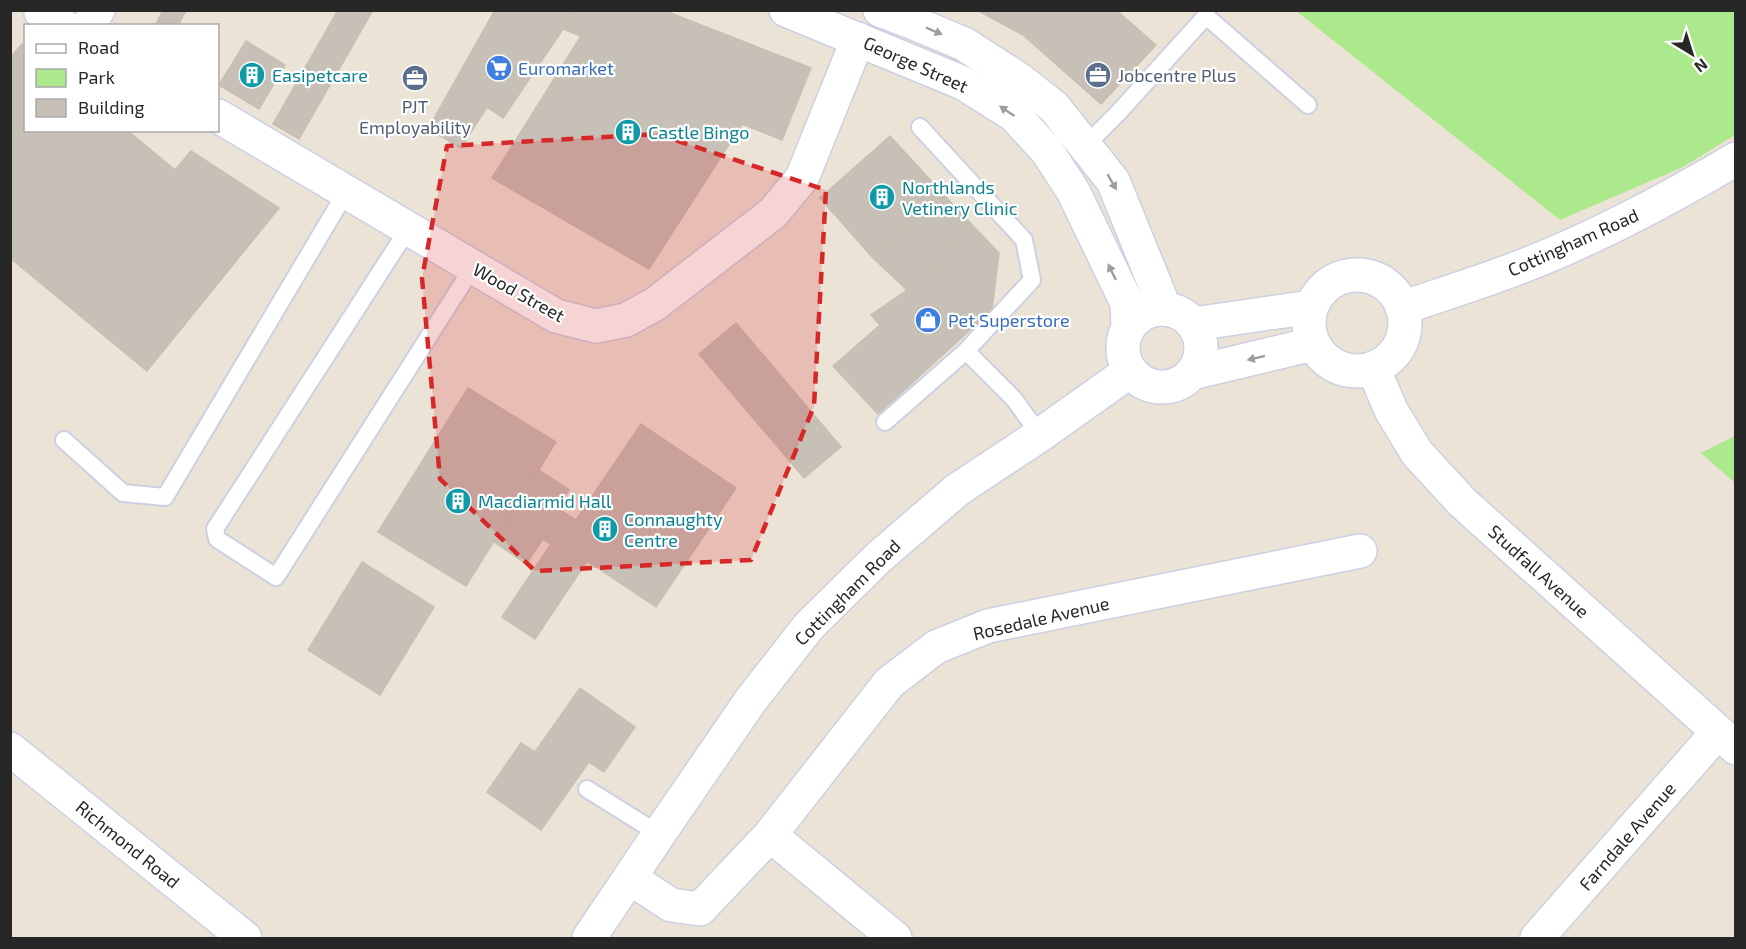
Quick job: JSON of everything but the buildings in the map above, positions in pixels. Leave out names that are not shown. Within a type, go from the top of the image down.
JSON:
[{"type":"street","points":[[89,24],[98,10]]},
{"type":"street","name":"George Street","points":[[786,10],[963,83],[1014,115],[1047,151],[1073,191],[1127,303],[1128,328]]},
{"type":"street","name":"George Street","points":[[880,10],[964,44],[1020,80],[1054,107],[1113,181],[1165,309]]},
{"type":"street","name":"Wood Street","points":[[219,117],[556,316],[596,327],[626,320],[655,304],[773,213],[802,178],[858,39]]},
{"type":"street","name":"Cottingham Road","points":[[1402,308],[1516,269],[1585,240],[1655,205],[1736,159]]},
{"type":"street","points":[[1357,275],[1372,277],[1385,284],[1396,295],[1405,323],[1403,337],[1396,351],[1386,362],[1359,372],[1345,370],[1332,365],[1321,356],[1313,344],[1309,332],[1311,307],[1318,294],[1329,284],[1342,277],[1357,275]]},
{"type":"street","points":[[1194,324],[1311,307]]},
{"type":"street","points":[[1150,310],[1176,311],[1186,316],[1194,324],[1201,349],[1199,362],[1192,373],[1183,381],[1172,386],[1160,387],[1138,380],[1123,357],[1123,342],[1128,328],[1138,317],[1150,310]]},
{"type":"street","points":[[1192,373],[1313,344]]},
{"type":"street","name":"Studfall Avenue","points":[[1373,368],[1391,410],[1417,453],[1462,502],[1726,740]]},
{"type":"street","name":"Cottingham Road","points":[[590,939],[751,700],[809,626],[878,558],[957,489],[1040,435],[1130,371]]},
{"type":"street","name":"Rosedale Avenue","points":[[630,878],[671,905],[700,909],[770,835],[889,683],[936,647],[988,626],[1360,551]]},
{"type":"street","name":"Farndale Avenue","points":[[1537,939],[1726,740]]},
{"type":"street","name":"Richmond Road","points":[[10,749],[238,937]]},
{"type":"street","points":[[770,835],[895,939]]},
{"type":"lane","points":[[1085,146],[1206,16],[1308,105]]},
{"type":"lane","points":[[885,422],[966,351],[1032,280],[1023,240],[920,128]]},
{"type":"lane","points":[[64,440],[123,493],[165,497],[346,192]]},
{"type":"lane","points":[[408,229],[215,529],[218,539],[276,577],[473,267]]},
{"type":"lane","points":[[966,351],[1014,399],[1040,435]]},
{"type":"lane","points":[[587,789],[659,834]]},
{"type":"highlighted area","points":[[657,134],[826,190],[814,406],[751,560],[535,571],[440,479],[422,278],[447,146]]},
{"type":"green space","points":[[1296,11],[1735,11],[1735,135],[1683,167],[1560,220]]},
{"type":"green space","points":[[1735,436],[1735,483],[1701,453]]},
{"type":"place","name":"Euromarket","points":[[499,68]]},
{"type":"place","name":"Easipetcare","points":[[252,75]]},
{"type":"place","name":"Jobcentre Plus","points":[[1098,75]]},
{"type":"place","name":"PJT Employability","points":[[415,78]]},
{"type":"place","name":"Castle Bingo","points":[[628,132]]},
{"type":"place","name":"Northlands Vetinery Clinic","points":[[882,197]]},
{"type":"place","name":"Pet Superstore","points":[[928,320]]},
{"type":"place","name":"Macdiarmid Hall","points":[[458,501]]},
{"type":"place","name":"Connaughty Centre","points":[[605,529]]}]
